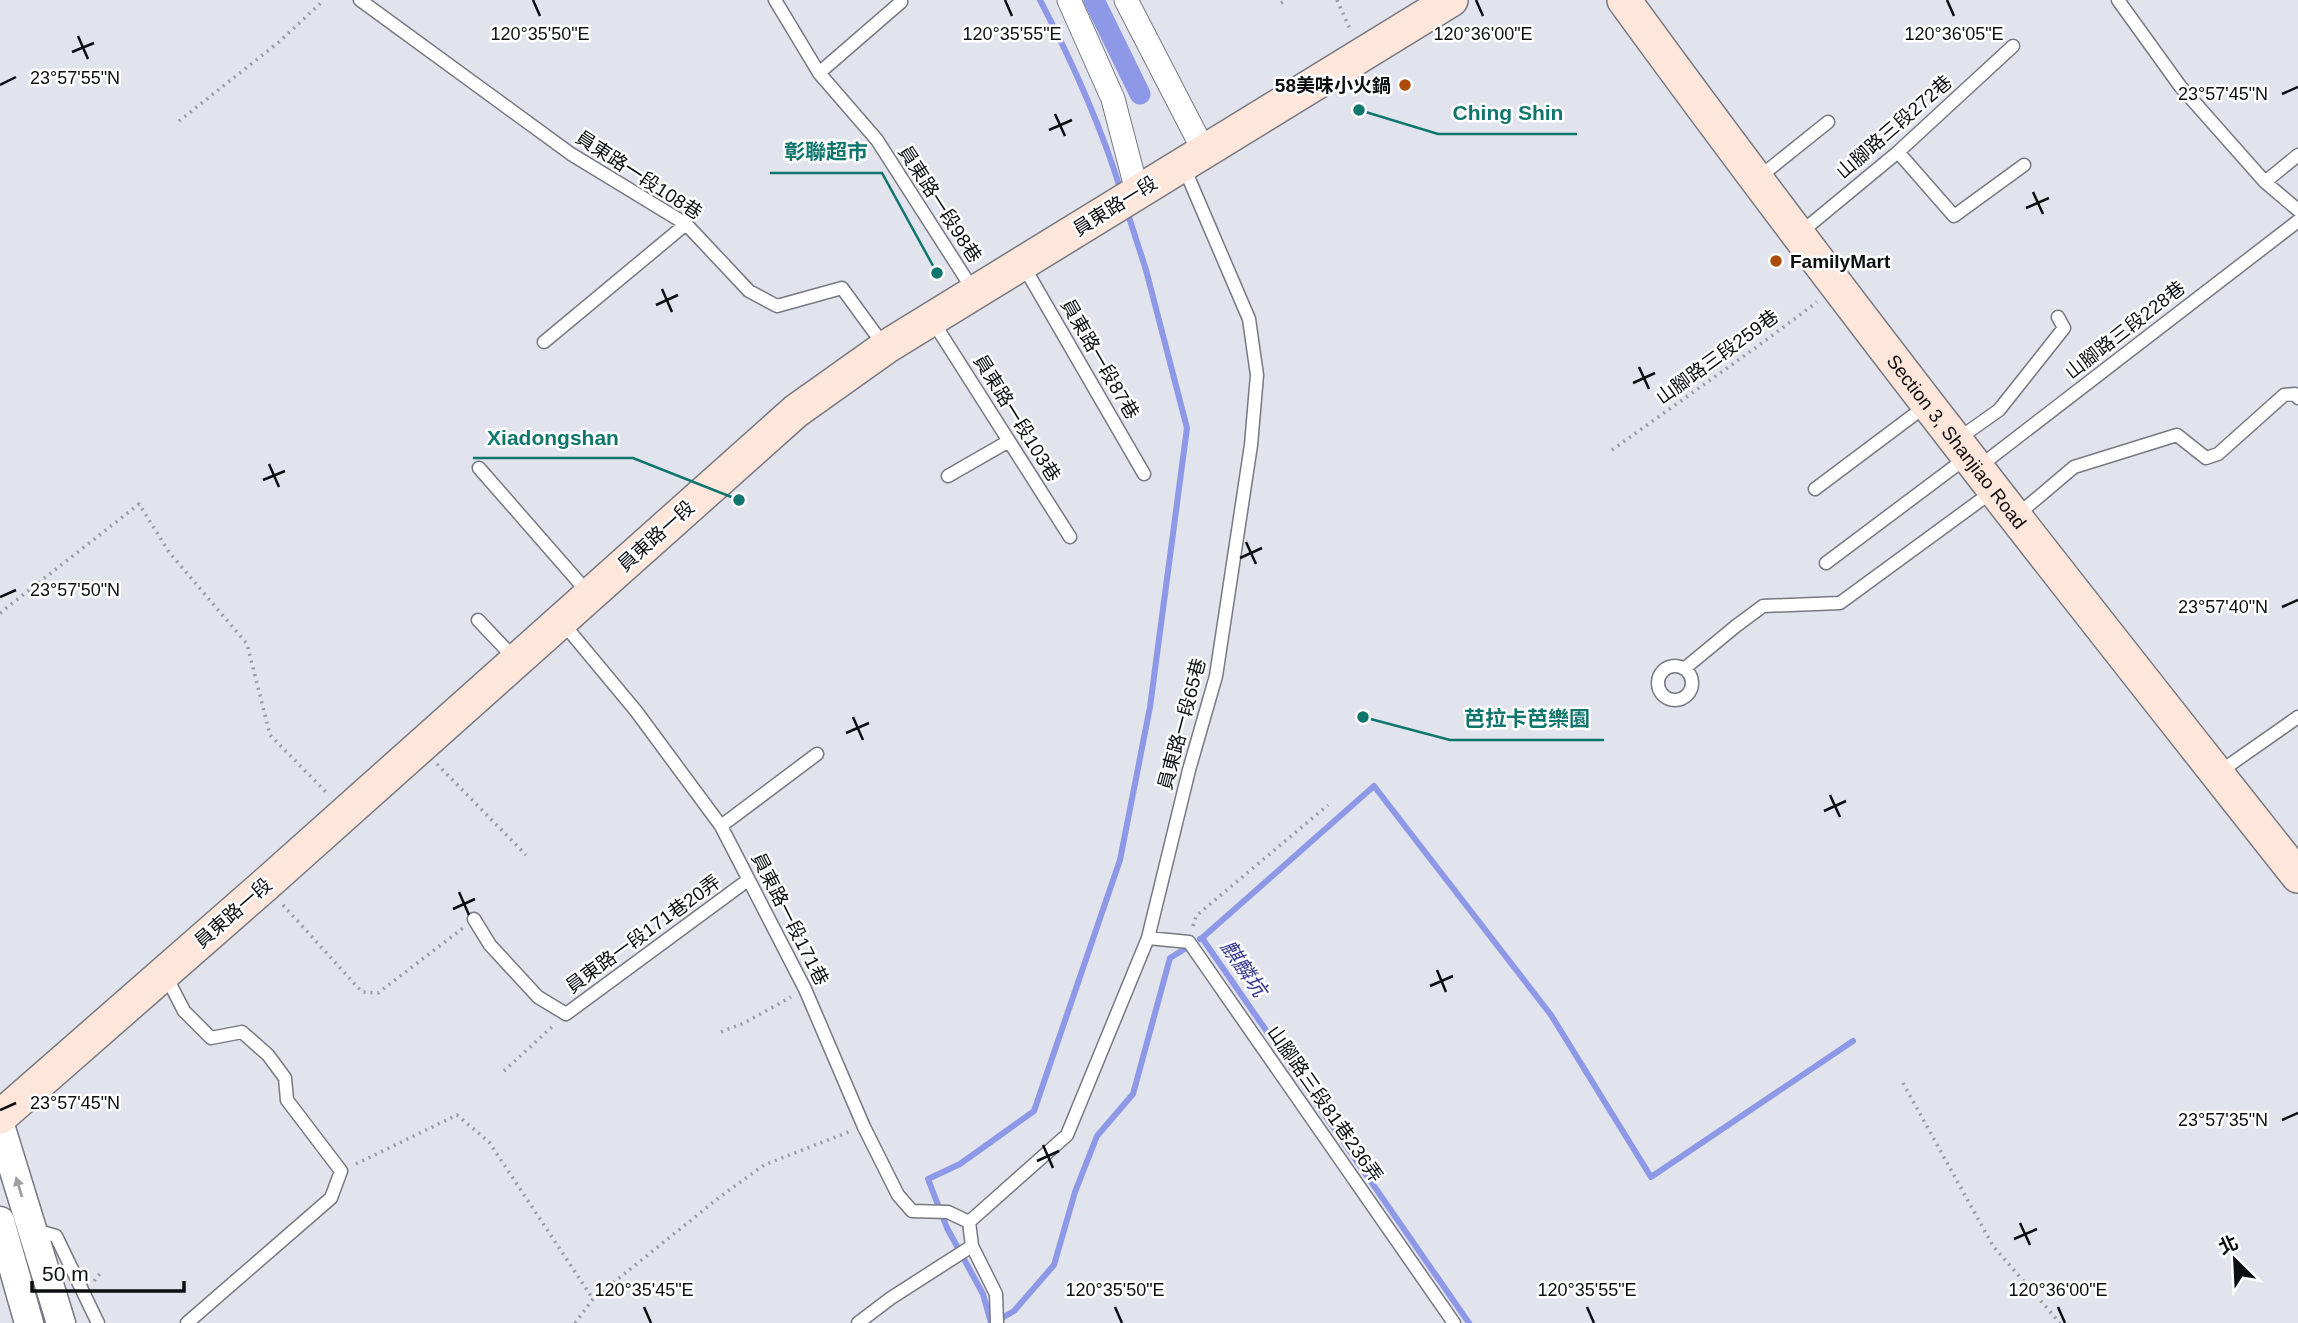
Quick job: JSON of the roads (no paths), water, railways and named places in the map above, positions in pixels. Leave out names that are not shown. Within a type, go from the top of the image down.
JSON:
[{"type":"main road","name":"員東路一段","points":[[0,1117],[265,885],[796,411],[886,347],[1451,0]]},
{"type":"main road","name":"Section 3, Shanjiao Road","points":[[1624,0],[1756,180],[1973,464],[2298,876]]},
{"type":"street","points":[[1069,0],[1113,99],[1137,191]]},
{"type":"street","points":[[1126,0],[1194,158]]},
{"type":"street","points":[[0,1125],[61,1323]]},
{"type":"street","points":[[0,1221],[29,1323]]},
{"type":"lane","name":"員東路一段108巷","points":[[360,0],[571,154],[686,224],[749,291],[777,306],[842,288],[886,347]]},
{"type":"lane","name":"員東路一段98巷","points":[[775,0],[819,73],[877,140],[975,293]]},
{"type":"lane","points":[[2118,0],[2180,86],[2265,182],[2298,209]]},
{"type":"lane","points":[[819,73],[901,2]]},
{"type":"lane","name":"山腳路三段272巷","points":[[1798,235],[1898,152],[2013,46]]},
{"type":"lane","points":[[1756,180],[1828,121]]},
{"type":"lane","points":[[1898,152],[1954,216],[2024,165]]},
{"type":"lane","points":[[2265,182],[2298,156]]},
{"type":"lane","name":"員東路一段65巷","points":[[969,1222],[1067,1135],[1148,938],[1189,770],[1216,676],[1251,445],[1257,375],[1249,319],[1194,158]]},
{"type":"lane","name":"山腳路三段228巷","points":[[1973,464],[2298,221]]},
{"type":"lane","points":[[544,342],[686,224]]},
{"type":"lane","name":"員東路一段87巷","points":[[1023,264],[1144,474]]},
{"type":"lane","points":[[1684,669],[1763,606],[1840,603],[1973,464],[1999,410],[2064,328],[2058,317]]},
{"type":"lane","name":"員東路一段103巷","points":[[932,320],[1070,537]]},
{"type":"lane","points":[[2015,516],[2074,467],[2177,435],[2206,458],[2218,454],[2284,396],[2295,394],[2298,398]]},
{"type":"lane","points":[[1815,489],[1928,405]]},
{"type":"lane","points":[[948,476],[1009,441]]},
{"type":"lane","points":[[1826,563],[1973,464]]},
{"type":"lane","points":[[478,468],[590,595]]},
{"type":"lane","points":[[478,620],[516,660]]},
{"type":"lane","name":"員東路一段171巷","points":[[561,621],[636,711],[721,826],[805,989],[864,1127],[898,1195],[912,1211],[948,1212],[969,1222]]},
{"type":"lane","points":[[2217,774],[2298,717]]},
{"type":"lane","points":[[721,826],[817,754]]},
{"type":"lane","name":"員東路一段171巷20弄","points":[[474,919],[490,945],[538,997],[566,1014],[748,880]]},
{"type":"lane","name":"山腳路三段81巷236弄","points":[[1148,938],[1189,942],[1454,1323]]},
{"type":"lane","points":[[164,972],[184,1011],[211,1038],[242,1032],[268,1055],[285,1078],[286,1100],[341,1171],[331,1198],[187,1323]]},
{"type":"lane","points":[[969,1222],[972,1247],[996,1294],[997,1323]]},
{"type":"lane","points":[[32,1229],[56,1236],[98,1323]]},
{"type":"lane","points":[[859,1323],[891,1298],[972,1247]]},
{"type":"waterway","points":[[1040,0],[1085,94],[1121,191]]},
{"type":"waterway","points":[[1094,0],[1140,94]]},
{"type":"waterway","points":[[991,1323],[983,1294],[947,1228],[928,1179],[960,1164],[1034,1111],[1120,860],[1150,707],[1187,428],[1146,270],[1127,211]]},
{"type":"waterway","points":[[1202,938],[1374,786],[1551,1015],[1651,1177],[1853,1041]]},
{"type":"waterway","name":"麒麟坑","points":[[1200,939],[1202,938],[1469,1323]]},
{"type":"waterway","name":"麒麟坑","points":[[997,1321],[1014,1311],[1054,1265],[1075,1192],[1097,1136],[1133,1094],[1170,958],[1191,945]]},
{"type":"place","name":"58美味小火鍋","points":[[1405,85]]},
{"type":"place","name":"Ching Shin","points":[[1359,110]]},
{"type":"place","name":"FamilyMart","points":[[1776,261]]},
{"type":"place","name":"彰聯超市","points":[[937,273]]},
{"type":"place","name":"Xiadongshan","points":[[739,500]]},
{"type":"place","name":"芭拉卡芭樂園","points":[[1363,717]]}]
